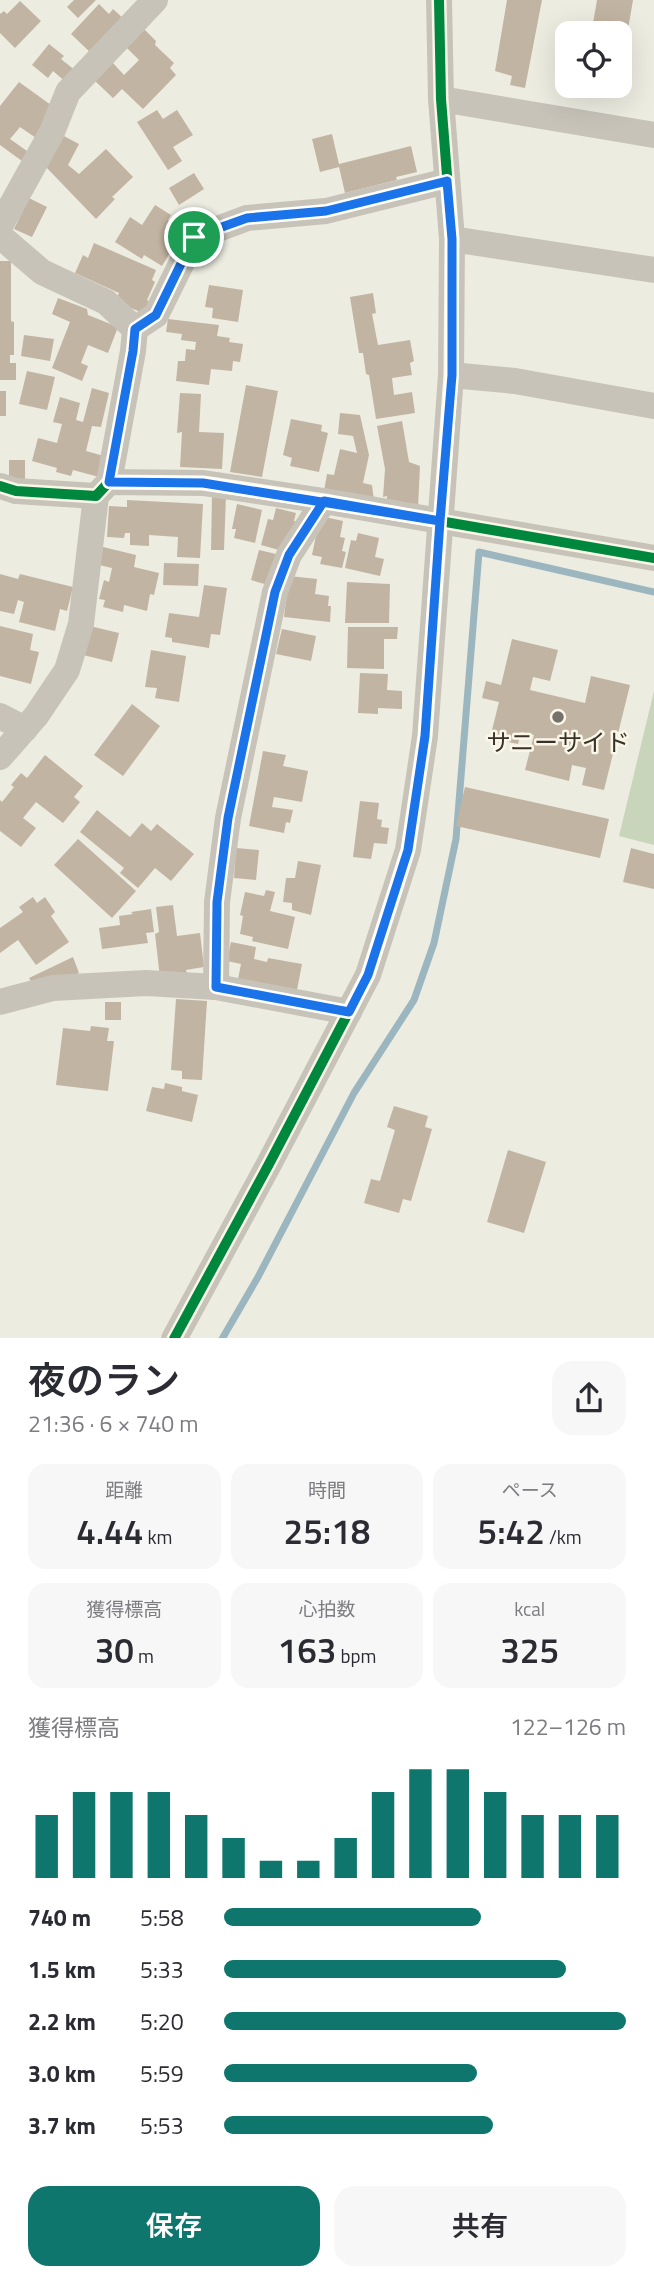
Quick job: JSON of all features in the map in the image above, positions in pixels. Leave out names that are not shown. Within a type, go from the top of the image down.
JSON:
[{"type":"street","points":[[0,226],[52,132],[68,92],[155,0]]},
{"type":"street","points":[[175,1338],[368,975],[408,850],[425,736],[452,375],[452,239],[441,99],[439,0]]},
{"type":"street","points":[[441,99],[654,135]]},
{"type":"street","points":[[135,329],[156,315],[194,237],[247,218],[326,211],[447,181]]},
{"type":"street","points":[[0,236],[42,272],[106,302],[135,329]]},
{"type":"street","points":[[452,239],[654,270]]},
{"type":"street","points":[[0,757],[36,716],[67,670],[71,659],[81,624],[102,489],[133,351],[135,329]]},
{"type":"street","points":[[452,375],[515,381],[654,406]]},
{"type":"street","points":[[0,486],[16,491],[203,483],[654,558]]},
{"type":"street","points":[[216,987],[217,902],[228,818],[275,592],[289,555],[324,501]]},
{"type":"street","points":[[0,716],[25,729]]},
{"type":"street","points":[[0,1002],[53,988],[146,982],[216,987],[349,1012]]},
{"type":"green space","points":[[654,691],[654,845],[619,836]]},
{"type":"building","points":[[74,0],[96,0],[78,18],[67,7]]},
{"type":"building","points":[[507,0],[542,0],[525,88],[510,85],[512,76],[495,71]]},
{"type":"building","points":[[597,0],[633,0],[629,21],[593,21]]},
{"type":"building","points":[[20,1],[41,21],[15,48],[0,33],[0,14],[4,11],[7,14]]},
{"type":"building","points":[[99,4],[109,14],[113,9],[125,20],[93,55],[71,34]]},
{"type":"building","points":[[144,29],[156,41],[155,45],[174,63],[170,68],[176,75],[143,109],[122,89],[113,98],[94,80],[112,62],[124,75],[139,60],[126,47]]},
{"type":"building","points":[[49,44],[64,56],[61,59],[76,71],[67,83],[53,71],[48,78],[32,65]]},
{"type":"building","points":[[19,82],[58,110],[36,138],[20,127],[10,139],[27,151],[22,161],[0,145],[0,106]]},
{"type":"building","points":[[157,110],[163,119],[177,110],[193,135],[173,147],[182,161],[168,170],[137,122]]},
{"type":"building","points":[[332,134],[339,164],[411,146],[417,172],[345,193],[339,167],[320,172],[312,139]]},
{"type":"building","points":[[62,135],[79,144],[68,165],[79,174],[106,149],[133,177],[112,197],[115,199],[96,219],[45,166]]},
{"type":"building","points":[[194,173],[204,189],[179,205],[169,188]]},
{"type":"building","points":[[29,198],[47,207],[32,237],[14,229]]},
{"type":"building","points":[[155,205],[171,215],[168,220],[184,230],[162,266],[144,255],[142,259],[115,242],[130,217],[142,225]]},
{"type":"building","points":[[94,243],[156,270],[145,314],[115,301],[119,293],[75,273],[83,255],[88,258]]},
{"type":"building","points":[[0,261],[11,261],[14,355],[10,355],[10,363],[16,363],[16,380],[0,380]]},
{"type":"building","points":[[209,285],[243,290],[238,322],[212,318],[213,308],[205,307]]},
{"type":"building","points":[[373,293],[376,313],[372,314],[378,345],[410,340],[414,361],[410,363],[412,375],[392,378],[394,395],[412,392],[415,413],[376,419],[369,375],[366,374],[363,353],[359,353],[350,297]]},
{"type":"building","points":[[58,298],[87,309],[88,315],[118,327],[108,353],[88,345],[81,363],[88,366],[82,381],[52,368],[70,322],[52,314]]},
{"type":"building","points":[[168,319],[219,325],[217,336],[230,338],[229,342],[243,344],[240,362],[233,361],[232,371],[211,369],[209,385],[176,381],[178,361],[185,361],[186,349],[195,350],[196,342],[181,340],[182,334],[166,332]]},
{"type":"building","points":[[24,335],[54,339],[50,361],[21,356]]},
{"type":"building","points":[[27,371],[55,377],[47,410],[19,404]]},
{"type":"building","points":[[246,385],[278,391],[262,477],[230,472]]},
{"type":"building","points":[[92,388],[109,393],[101,427],[92,426],[86,451],[104,456],[99,477],[73,470],[71,476],[56,472],[57,468],[32,461],[38,438],[57,443],[62,424],[53,422],[60,397],[80,403],[76,420],[83,422]]},
{"type":"building","points":[[0,391],[6,391],[6,416],[0,416]]},
{"type":"building","points":[[180,393],[201,394],[199,432],[224,433],[222,469],[180,467],[182,432],[177,433]]},
{"type":"building","points":[[340,413],[360,415],[369,455],[363,483],[372,485],[374,501],[324,491],[327,474],[334,475],[340,449],[357,453],[353,436],[338,434]]},
{"type":"building","points":[[291,419],[322,425],[321,431],[328,433],[319,472],[290,466],[292,458],[283,455]]},
{"type":"building","points":[[402,421],[409,462],[420,466],[418,508],[387,502],[387,496],[383,497],[385,469],[377,426]]},
{"type":"building","points":[[9,460],[25,460],[25,480],[9,480]]},
{"type":"building","points":[[212,495],[226,495],[224,550],[211,550]]},
{"type":"building","points":[[127,500],[203,504],[200,558],[177,557],[178,537],[149,535],[149,546],[130,545],[130,533],[125,533],[124,538],[107,537],[109,506],[127,507]]},
{"type":"building","points":[[237,504],[262,510],[255,543],[234,538],[236,529],[232,529]]},
{"type":"building","points":[[276,508],[296,513],[294,521],[299,522],[279,550],[261,545],[268,519],[273,520]]},
{"type":"building","points":[[320,516],[343,521],[340,537],[345,538],[342,551],[346,552],[342,568],[320,564],[322,557],[312,555]]},
{"type":"building","points":[[358,533],[379,538],[375,557],[384,559],[380,576],[345,568],[351,540],[356,541]]},
{"type":"building","points":[[103,547],[136,555],[134,567],[159,573],[154,595],[150,594],[147,611],[124,605],[123,612],[103,607],[105,600],[99,599],[104,580],[109,582],[112,568],[99,565]]},
{"type":"building","points":[[259,550],[276,554],[268,585],[251,580]]},
{"type":"building","points":[[164,563],[199,564],[198,586],[163,585]]},
{"type":"building","points":[[0,574],[18,579],[20,574],[73,587],[67,611],[60,609],[55,631],[19,622],[24,602],[18,600],[14,614],[0,611]]},
{"type":"building","points":[[289,576],[317,579],[315,594],[329,596],[330,622],[284,617]]},
{"type":"building","points":[[347,582],[390,584],[389,623],[345,623]]},
{"type":"building","points":[[204,585],[227,588],[220,635],[211,634],[209,648],[172,642],[172,638],[165,637],[169,613],[199,617]]},
{"type":"building","points":[[0,626],[33,634],[30,650],[39,652],[31,684],[0,676]]},
{"type":"building","points":[[90,626],[119,633],[112,662],[83,655]]},
{"type":"building","points":[[348,627],[398,627],[397,639],[384,639],[384,669],[347,668]]},
{"type":"building","points":[[282,629],[316,636],[311,661],[276,654]]},
{"type":"building","name":"サニーサイド","points":[[512,639],[558,650],[550,681],[533,677],[530,690],[585,703],[591,676],[630,685],[604,790],[582,785],[586,768],[572,765],[569,781],[525,770],[534,735],[521,732],[518,744],[490,738],[499,702],[482,698],[486,681],[501,685]]},
{"type":"building","points":[[151,650],[186,656],[179,702],[155,698],[157,688],[145,687]]},
{"type":"building","points":[[360,673],[388,674],[387,690],[402,691],[402,709],[378,708],[378,714],[358,713]]},
{"type":"building","points":[[132,704],[160,726],[123,776],[94,755]]},
{"type":"building","points":[[263,751],[286,755],[283,766],[308,771],[302,802],[274,797],[272,807],[293,810],[290,823],[286,822],[284,833],[249,826]]},
{"type":"building","points":[[45,755],[83,786],[74,797],[80,802],[63,823],[36,802],[23,818],[36,828],[21,847],[0,831],[0,800],[2,802],[14,787],[11,785],[21,773],[27,778]]},
{"type":"building","points":[[465,787],[609,819],[600,858],[456,826]]},
{"type":"building","points":[[360,801],[379,803],[377,819],[382,820],[381,827],[389,828],[387,844],[374,843],[371,859],[353,857]]},
{"type":"building","points":[[97,810],[130,837],[142,823],[151,831],[157,824],[194,854],[171,881],[155,868],[138,888],[120,873],[124,868],[80,832]]},
{"type":"building","points":[[78,839],[136,891],[112,918],[54,865]]},
{"type":"building","points":[[236,848],[259,850],[256,880],[234,878]]},
{"type":"building","points":[[631,848],[654,854],[654,889],[623,882]]},
{"type":"building","points":[[298,861],[321,865],[311,915],[292,910],[292,903],[283,902],[286,878],[295,878]]},
{"type":"building","points":[[266,890],[275,892],[270,911],[295,917],[288,949],[252,941],[253,937],[240,934],[243,916],[240,915],[245,892],[264,896]]},
{"type":"building","points":[[33,897],[37,903],[45,897],[55,912],[51,916],[69,942],[36,965],[18,940],[0,953],[0,928],[23,912],[19,907]]},
{"type":"building","points":[[173,905],[177,936],[200,933],[204,967],[186,970],[187,974],[160,978],[155,934],[159,932],[156,907]]},
{"type":"building","points":[[151,909],[154,932],[146,933],[148,943],[102,949],[99,928],[120,925],[119,916]]},
{"type":"building","points":[[231,942],[256,947],[254,959],[267,962],[268,958],[302,964],[297,990],[238,979],[241,964],[227,961]]},
{"type":"building","points":[[73,957],[79,973],[47,987],[34,986],[29,978]]},
{"type":"building","points":[[176,999],[207,1001],[202,1080],[182,1079],[182,1071],[171,1070]]},
{"type":"building","points":[[105,1002],[121,1002],[121,1020],[105,1020]]},
{"type":"building","points":[[91,1026],[109,1028],[107,1041],[114,1041],[108,1091],[56,1085],[63,1028],[90,1031]]},
{"type":"building","points":[[165,1083],[198,1095],[192,1122],[146,1111],[152,1087],[164,1089]]},
{"type":"building","points":[[394,1106],[428,1116],[425,1127],[432,1129],[411,1201],[403,1199],[399,1213],[364,1203],[371,1179],[380,1181],[395,1130],[387,1127]]},
{"type":"building","points":[[508,1150],[546,1162],[524,1233],[487,1222]]},
{"type":"waterway","points":[[223,1338],[258,1277],[354,1093],[414,1000],[434,943],[456,839],[479,552],[654,592]]},
{"type":"cycle path","points":[[175,1338],[368,975],[408,850],[425,736],[451,375],[452,239],[441,99],[439,0]]},
{"type":"cycle path","points":[[0,486],[16,491],[96,496],[109,482],[203,483],[654,558]]},
{"type":"place","name":"サニーサイド","points":[[558,717]]},
{"type":"route","points":[[194,237],[156,315],[135,329],[109,482],[203,483],[324,501],[440,521],[425,736],[408,850],[368,975],[349,1012],[216,987],[217,902],[228,818],[275,592],[289,555],[324,501],[382,511],[440,521],[452,375],[452,239],[447,181],[326,211],[247,218],[194,237]]}]
